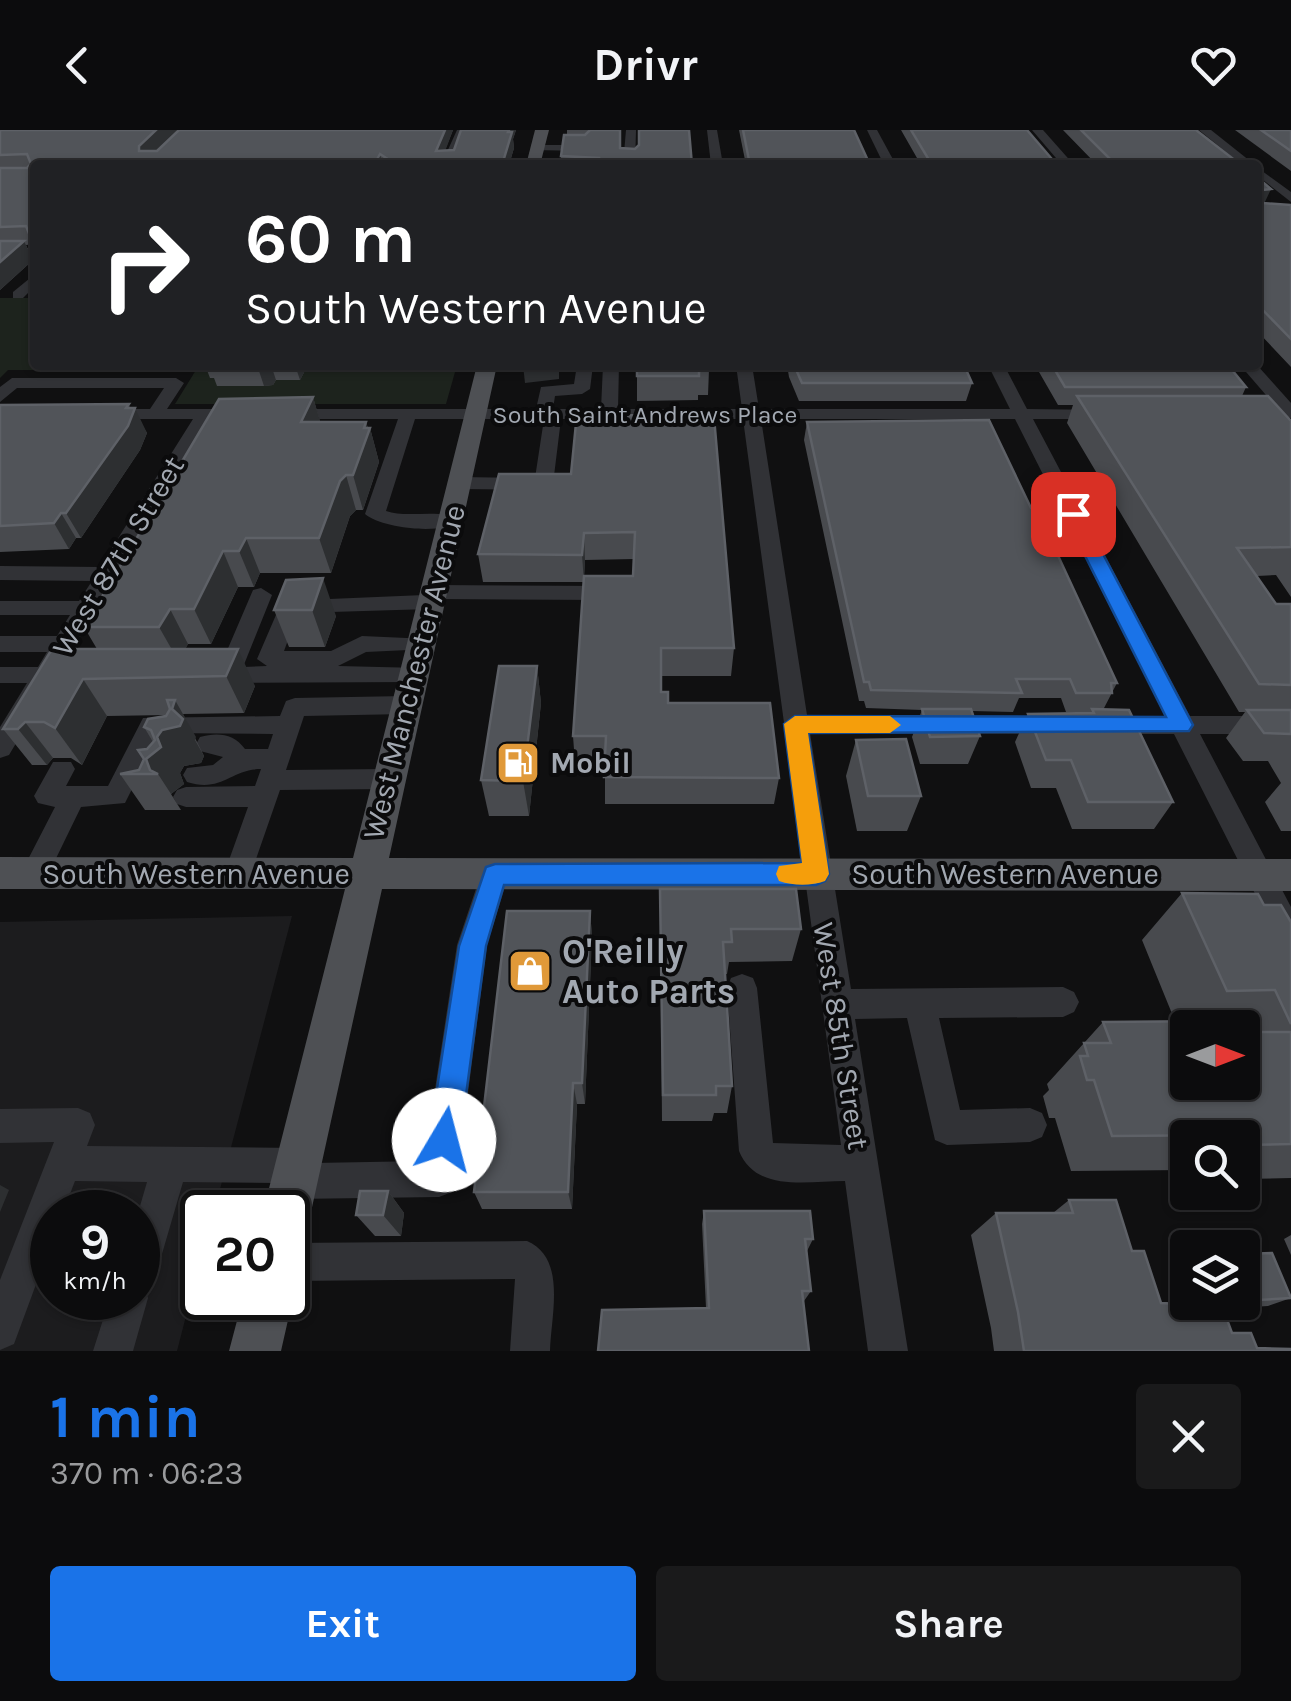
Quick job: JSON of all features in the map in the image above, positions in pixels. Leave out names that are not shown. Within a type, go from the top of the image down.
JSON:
[{"type":"main road","points":[[535,160],[543,136]]},
{"type":"main road","name":"West Manchester Avenue","points":[[293,1186],[486,370]]},
{"type":"main road","name":"South Western Avenue","points":[[17,873],[1275,875]]},
{"type":"main road","points":[[255,1351],[263,1320]]},
{"type":"street","points":[[449,160],[462,130]]},
{"type":"street","points":[[629,160],[630,130]]},
{"type":"street","points":[[712,130],[716,160]]},
{"type":"street","points":[[872,130],[887,160]]},
{"type":"street","points":[[1037,130],[1064,160]]},
{"type":"street","points":[[1204,130],[1243,160]]},
{"type":"street","points":[[543,136],[584,148]]},
{"type":"street","points":[[1262,175],[1291,198]]},
{"type":"street","points":[[0,252],[30,252]]},
{"type":"street","points":[[18,294],[30,283]]},
{"type":"street","points":[[459,483],[544,484],[547,391],[582,389],[584,370]]},
{"type":"street","points":[[612,370],[614,414]]},
{"type":"street","points":[[614,414],[621,370]]},
{"type":"street","name":"West 85th Street","points":[[745,370],[888,1351]]},
{"type":"street","points":[[999,370],[1182,725],[1275,875],[1291,936]]},
{"type":"street","points":[[1252,370],[1291,414]]},
{"type":"street","points":[[0,397],[12,383],[176,383],[155,414]]},
{"type":"street","name":"South Saint Andrews Place","points":[[78,414],[1118,414]]},
{"type":"street","name":"West 87th Street","points":[[0,748],[204,414]]},
{"type":"street","points":[[408,414],[375,514],[396,522],[450,521]]},
{"type":"street","points":[[1272,414],[1291,414]]},
{"type":"street","points":[[0,573],[107,574]]},
{"type":"street","points":[[413,674],[362,644],[335,659],[269,659],[286,610],[299,604],[604,593]]},
{"type":"street","points":[[228,675],[261,596]]},
{"type":"street","points":[[0,608],[86,608]]},
{"type":"street","points":[[0,644],[64,644]]},
{"type":"street","points":[[0,674],[100,675]]},
{"type":"street","points":[[191,675],[413,674]]},
{"type":"street","points":[[238,874],[295,707],[413,674]]},
{"type":"street","points":[[121,786],[152,724],[289,725]]},
{"type":"street","points":[[795,724],[1291,725]]},
{"type":"street","points":[[142,744],[176,744]]},
{"type":"street","points":[[208,744],[228,744],[238,759],[271,778]]},
{"type":"street","points":[[238,759],[218,775],[191,786],[271,778],[388,779]]},
{"type":"street","points":[[62,769],[48,796],[74,797],[121,786],[156,786]]},
{"type":"street","points":[[17,873],[74,797]]},
{"type":"street","points":[[64,1164],[170,1166],[293,1186],[439,1179],[472,946],[495,874]]},
{"type":"street","points":[[742,988],[756,1151],[769,1164],[860,1164]]},
{"type":"street","points":[[836,1004],[1063,1002]]},
{"type":"street","points":[[920,1004],[947,1128],[1030,1126]]},
{"type":"street","points":[[0,1126],[78,1126],[0,1330]]},
{"type":"street","points":[[160,1199],[170,1166]]},
{"type":"street","points":[[310,1262],[527,1260],[534,1268],[530,1351]]},
{"type":"street","points":[[113,1351],[122,1320]]},
{"type":"shaded area","points":[[0,298],[30,298],[30,370],[8,370],[0,378]]},
{"type":"shaded area","points":[[196,370],[456,370],[446,404],[175,404]]},
{"type":"shaded area","points":[[292,916],[220,1190],[180,1190],[180,1320],[185,1320],[177,1351],[0,1351],[0,922]]},
{"type":"building","points":[[0,130],[156,130],[139,146],[139,151],[157,151],[179,130],[445,130],[436,151],[454,150],[461,130],[512,132],[504,160],[389,160],[380,154],[377,160],[30,162],[27,154],[0,155]]},
{"type":"building","points":[[590,130],[620,130],[620,148],[635,149],[639,145],[639,130],[689,130],[692,160],[561,156],[564,135],[585,135]]},
{"type":"building","points":[[743,130],[854,130],[868,160],[749,160]]},
{"type":"building","points":[[911,130],[1027,130],[1053,160],[929,160]]},
{"type":"building","points":[[1081,130],[1196,130],[1235,160],[1111,160]]},
{"type":"building","points":[[1261,130],[1291,130],[1291,151]]},
{"type":"building","points":[[30,165],[30,236],[26,226],[0,227],[0,168]]},
{"type":"building","points":[[1262,190],[1263,203],[1291,205],[1291,339],[1262,309]]},
{"type":"building","points":[[0,241],[24,241],[0,262]]},
{"type":"building","points":[[637,370],[709,370],[699,371],[699,376],[637,376]]},
{"type":"building","points":[[796,370],[966,370],[972,383],[802,383]]},
{"type":"building","points":[[1055,370],[1232,370],[1246,387],[1065,387]]},
{"type":"building","points":[[1077,396],[1268,396],[1291,421],[1291,547],[1237,548],[1276,604],[1291,604],[1291,685],[1259,684]]},
{"type":"building","points":[[313,397],[301,422],[366,422],[364,428],[370,428],[353,475],[340,481],[319,538],[246,538],[239,551],[223,551],[194,609],[170,609],[159,627],[84,627],[219,399]]},
{"type":"building","points":[[129,404],[126,408],[135,408],[128,426],[66,513],[61,513],[54,523],[0,526],[0,405]]},
{"type":"building","points":[[577,413],[674,417],[678,413],[709,413],[709,417],[714,417],[734,648],[661,648],[661,692],[668,692],[668,703],[770,703],[779,778],[604,777],[606,736],[573,736],[584,576],[633,576],[635,532],[584,533],[582,555],[478,554],[499,474],[571,474]]},
{"type":"building","points":[[989,420],[1031,508],[1036,508],[1117,683],[1111,683],[1112,693],[1076,693],[1070,679],[1016,679],[1022,693],[871,690],[869,682],[864,682],[807,422]]},
{"type":"building","points":[[323,578],[312,610],[274,610],[286,580]]},
{"type":"building","points":[[52,649],[238,649],[226,676],[83,679],[55,728],[44,722],[25,722],[18,729],[3,729]]},
{"type":"building","points":[[499,666],[537,666],[523,781],[481,780]]},
{"type":"building","points":[[167,700],[175,700],[172,709],[183,719],[180,726],[162,730],[157,737],[161,747],[146,759],[150,770],[158,774],[120,774],[139,770],[144,759],[138,750],[147,749],[155,740],[151,730],[144,727],[148,719],[166,716],[170,709]]},
{"type":"building","points":[[922,709],[971,709],[980,736],[930,737]]},
{"type":"building","points":[[1092,709],[1129,710],[1173,802],[1088,802],[1071,760],[1046,760],[1028,714],[1094,713]]},
{"type":"building","points":[[1247,710],[1291,710],[1291,734],[1264,733]]},
{"type":"building","points":[[906,739],[921,796],[868,796],[856,740]]},
{"type":"building","points":[[660,889],[796,889],[801,929],[731,929],[732,942],[723,942],[732,1086],[716,1086],[716,1095],[663,1095]]},
{"type":"building","points":[[1182,893],[1258,894],[1264,905],[1281,905],[1291,922],[1291,1024],[1275,990],[1227,991]]},
{"type":"building","points":[[507,911],[590,911],[582,1083],[573,1083],[568,1192],[474,1192]]},
{"type":"building","points":[[1170,1021],[1170,1100],[1260,1100],[1260,1032],[1291,1032],[1291,1144],[1260,1145],[1260,1120],[1170,1120],[1170,1136],[1112,1136],[1094,1080],[1087,1080],[1080,1056],[1088,1056],[1084,1043],[1111,1043],[1103,1022]]},
{"type":"building","points":[[360,1191],[388,1191],[383,1215],[356,1215]]},
{"type":"building","points":[[1069,1200],[1116,1200],[1132,1251],[1144,1251],[1161,1303],[1170,1303],[1170,1320],[1227,1320],[1232,1333],[1251,1333],[1257,1348],[1291,1351],[1024,1351],[996,1213],[1073,1213]]},
{"type":"building","points":[[704,1211],[810,1211],[813,1239],[805,1239],[811,1291],[802,1291],[809,1351],[598,1351],[602,1310],[709,1308]]},
{"type":"building","points":[[1260,1253],[1272,1253],[1291,1298],[1260,1300]]},
{"type":"slow traffic","points":[[788,874],[816,874],[795,724],[890,725]]},
{"type":"place","name":"Mobil","points":[[518,763]]},
{"type":"place","name":"O'Reilly Auto Parts","points":[[530,971]]},
{"type":"route","points":[[444,1140],[472,946],[495,874],[816,874],[795,724],[1182,725],[1073,514]]}]
